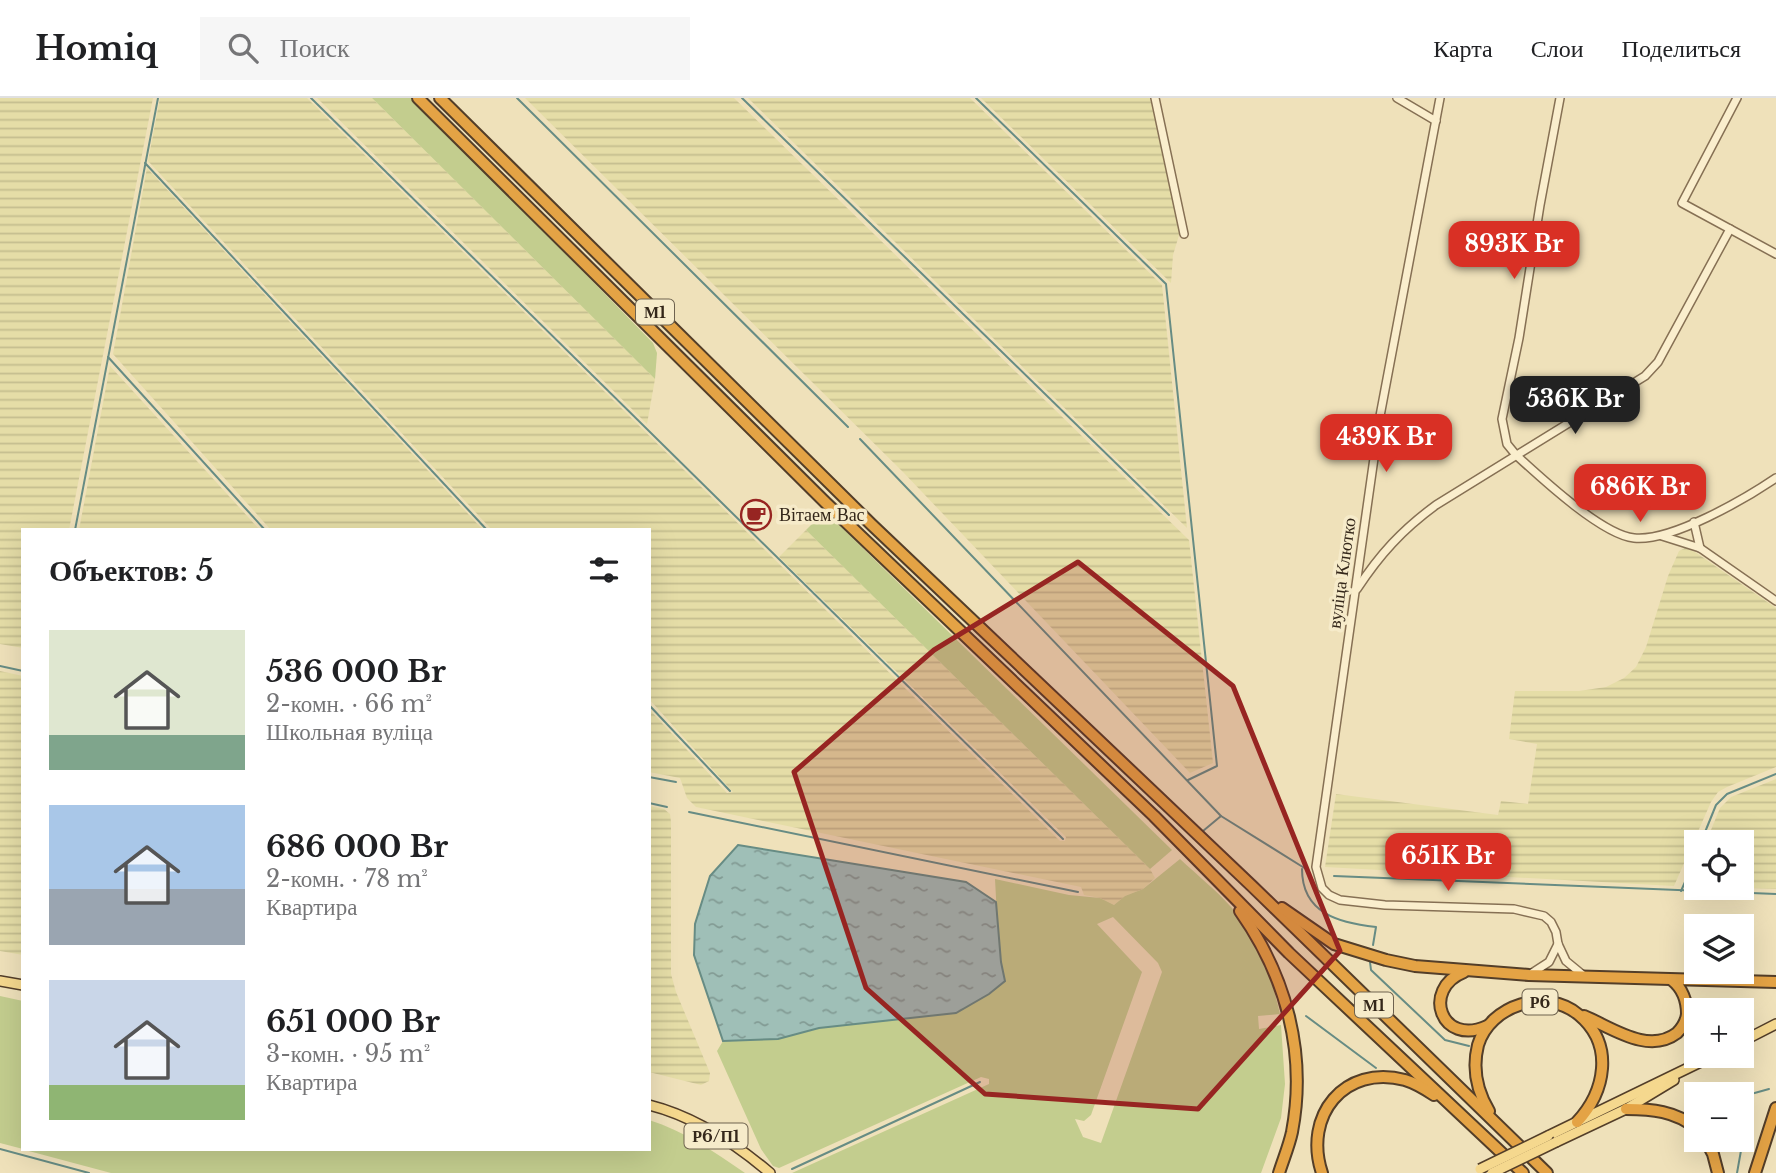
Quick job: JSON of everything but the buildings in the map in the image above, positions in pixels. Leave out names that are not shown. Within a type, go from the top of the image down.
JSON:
[{"type":"highway","name":"М1","points":[[418,98],[826,503],[1100,764],[1289,953],[1523,1173]]},
{"type":"highway","name":"М1","points":[[440,98],[872,525],[1252,886],[1547,1173]]},
{"type":"highway","points":[[1221,883],[1250,925],[1271,964],[1289,1012],[1297,1056],[1297,1095],[1292,1134],[1279,1173]]},
{"type":"highway","name":"Р6","points":[[1252,886],[1334,944],[1386,961],[1466,971],[1529,975],[1776,982]]},
{"type":"highway","name":"Р6","points":[[1466,971],[1455,975],[1444,987],[1440,997],[1442,1015],[1453,1027],[1461,1030],[1478,1030],[1503,1011],[1533,1002],[1546,1002],[1638,1039],[1661,1041],[1680,1030],[1686,1019],[1683,993],[1672,980]]},
{"type":"highway","name":"Р6","points":[[1577,1013],[1598,1038],[1603,1060],[1595,1098],[1577,1122]]},
{"type":"highway","points":[[1488,1025],[1476,1053],[1476,1082],[1496,1123]]},
{"type":"highway","points":[[1322,1173],[1318,1150],[1320,1125],[1333,1097],[1351,1084],[1371,1079],[1403,1079],[1451,1104]]},
{"type":"highway","points":[[1755,1173],[1776,1108]]},
{"type":"highway","points":[[1626,1109],[1652,1109],[1684,1119]]},
{"type":"highway","points":[[1712,1152],[1718,1173]]},
{"type":"main road","points":[[0,981],[21,985]]},
{"type":"main road","points":[[1754,1035],[1776,1024]]},
{"type":"main road","points":[[1493,1173],[1577,1122],[1689,1068]]},
{"type":"main road","points":[[1476,1171],[1626,1109],[1694,1068]]},
{"type":"main road","name":"Р6/П1","points":[[651,1106],[685,1118],[712,1133],[742,1151],[770,1173]]},
{"type":"street","points":[[1155,98],[1184,234]]},
{"type":"street","points":[[1397,98],[1436,121]]},
{"type":"street","name":"вуліца Клютко","points":[[1440,98],[1380,416],[1315,867],[1322,888],[1340,900],[1372,905],[1531,911],[1551,922],[1558,944]]},
{"type":"street","points":[[1560,98],[1540,205],[1520,338],[1502,419],[1507,444],[1516,455],[1594,521],[1632,538],[1660,535],[1694,522],[1725,508],[1776,478]]},
{"type":"street","points":[[1737,98],[1682,203],[1776,254]]},
{"type":"street","points":[[1355,593],[1393,541],[1408,526],[1436,505],[1629,387],[1652,369],[1730,229]]},
{"type":"street","points":[[1694,522],[1700,548]]},
{"type":"street","points":[[1660,535],[1700,548],[1776,601]]},
{"type":"street","points":[[1529,975],[1549,962],[1558,944]]},
{"type":"street","points":[[1558,944],[1566,961],[1583,975]]},
{"type":"highlighted area","points":[[1078,562],[1233,686],[1340,951],[1198,1109],[985,1094],[866,988],[794,772],[934,650]]},
{"type":"shaded area","points":[[0,98],[153,98],[69,528],[21,528],[21,648],[0,644]]},
{"type":"shaded area","points":[[160,98],[307,98],[1060,841],[1065,841],[1066,837],[779,557],[806,530],[1150,869],[1155,878],[1143,889],[1125,896],[1114,905],[1100,898],[1084,895],[1081,887],[696,807],[687,798],[680,778],[651,772],[651,711],[727,793],[733,792],[651,701],[651,528],[490,528],[148,161]]},
{"type":"shaded area","points":[[317,98],[372,98],[655,379],[647,424]]},
{"type":"shaded area","points":[[525,98],[734,98],[1189,540],[1213,763],[1190,773],[903,472]]},
{"type":"shaded area","points":[[748,98],[970,98],[1162,285],[1187,528]]},
{"type":"shaded area","points":[[981,98],[1150,98],[1180,232],[1173,255],[1171,283]]},
{"type":"shaded area","points":[[147,168],[481,528],[269,528],[113,354]]},
{"type":"shaded area","points":[[110,366],[258,528],[79,528]]},
{"type":"shaded area","points":[[1685,548],[1695,552],[1776,608],[1776,767],[1718,792],[1699,830],[1684,830],[1684,863],[1674,886],[1325,867],[1336,794],[1498,815],[1501,801],[1528,804],[1537,744],[1509,739],[1515,691],[1579,691],[1606,687],[1624,678],[1636,667],[1646,647],[1668,576],[1679,551]]},
{"type":"shaded area","points":[[0,671],[21,676],[21,955],[0,951]]},
{"type":"shaded area","points":[[1776,779],[1776,889],[1754,888],[1754,830],[1711,830],[1720,808],[1731,797]]},
{"type":"shaded area","points":[[651,806],[664,809],[670,814],[671,974],[710,1073],[709,1081],[701,1085],[651,1072]]},
{"type":"green space","points":[[372,98],[413,98],[653,343],[657,353],[655,379]]},
{"type":"green space","points":[[821,515],[836,522],[1172,850],[1150,869],[806,530]]},
{"type":"green space","points":[[1180,859],[1241,918],[1263,957],[1280,1014],[1258,1016],[1259,1029],[1281,1025],[1285,1084],[1281,1118],[1261,1173],[792,1173],[989,1084],[989,1079],[981,1077],[779,1168],[773,1166],[761,1149],[717,1051],[723,1041],[778,1039],[1004,981],[995,879],[1069,895],[1100,898],[1114,905],[1125,896],[1143,889]],"holes":[[[1113,917],[1158,963],[1162,972],[1101,1143],[1083,1137],[1075,1119],[1084,1121],[1091,1115],[1142,972],[1097,924]]]},
{"type":"green space","points":[[0,996],[21,1001],[21,1148],[0,1143]]},
{"type":"green space","points":[[651,1121],[687,1136],[745,1173],[111,1173],[29,1151],[651,1151]]},
{"type":"water","points":[[738,845],[966,882],[996,902],[1005,981],[989,994],[956,1013],[819,1028],[778,1039],[723,1041],[694,955],[695,924],[710,876]]},
{"type":"waterway","points":[[75,528],[158,98]]},
{"type":"waterway","points":[[311,98],[1063,839]]},
{"type":"waterway","points":[[517,98],[848,427]]},
{"type":"waterway","points":[[742,98],[1169,515]]},
{"type":"waterway","points":[[976,98],[1166,284],[1217,766],[1188,780]]},
{"type":"waterway","points":[[145,163],[485,528]]},
{"type":"waterway","points":[[108,357],[263,528]]},
{"type":"waterway","points":[[860,439],[1221,816],[1306,869]]},
{"type":"waterway","points":[[0,666],[21,671]]},
{"type":"waterway","points":[[651,707],[730,791]]},
{"type":"waterway","points":[[1706,830],[1716,805],[1727,794],[1776,774]]},
{"type":"waterway","points":[[651,777],[676,782]]},
{"type":"waterway","points":[[651,803],[667,807]]},
{"type":"waterway","points":[[689,812],[1078,892]]},
{"type":"waterway","points":[[1203,831],[1221,816]]},
{"type":"waterway","points":[[1302,869],[1308,896],[1316,906],[1337,919],[1376,927],[1373,945]]},
{"type":"waterway","points":[[1334,876],[1776,894]]},
{"type":"waterway","points":[[1681,891],[1684,884]]},
{"type":"waterway","points":[[1370,962],[1371,970],[1445,1040],[1469,1046]]},
{"type":"waterway","points":[[1306,1016],[1376,1068]]},
{"type":"waterway","points":[[792,1169],[980,1082]]},
{"type":"waterway","points":[[1737,1173],[1747,1117],[1747,1101],[1751,1094],[1769,1089]]},
{"type":"waterway","points":[[0,1149],[89,1173]]},
{"type":"place","name":"Вітаем Вас","points":[[756,515]]}]
